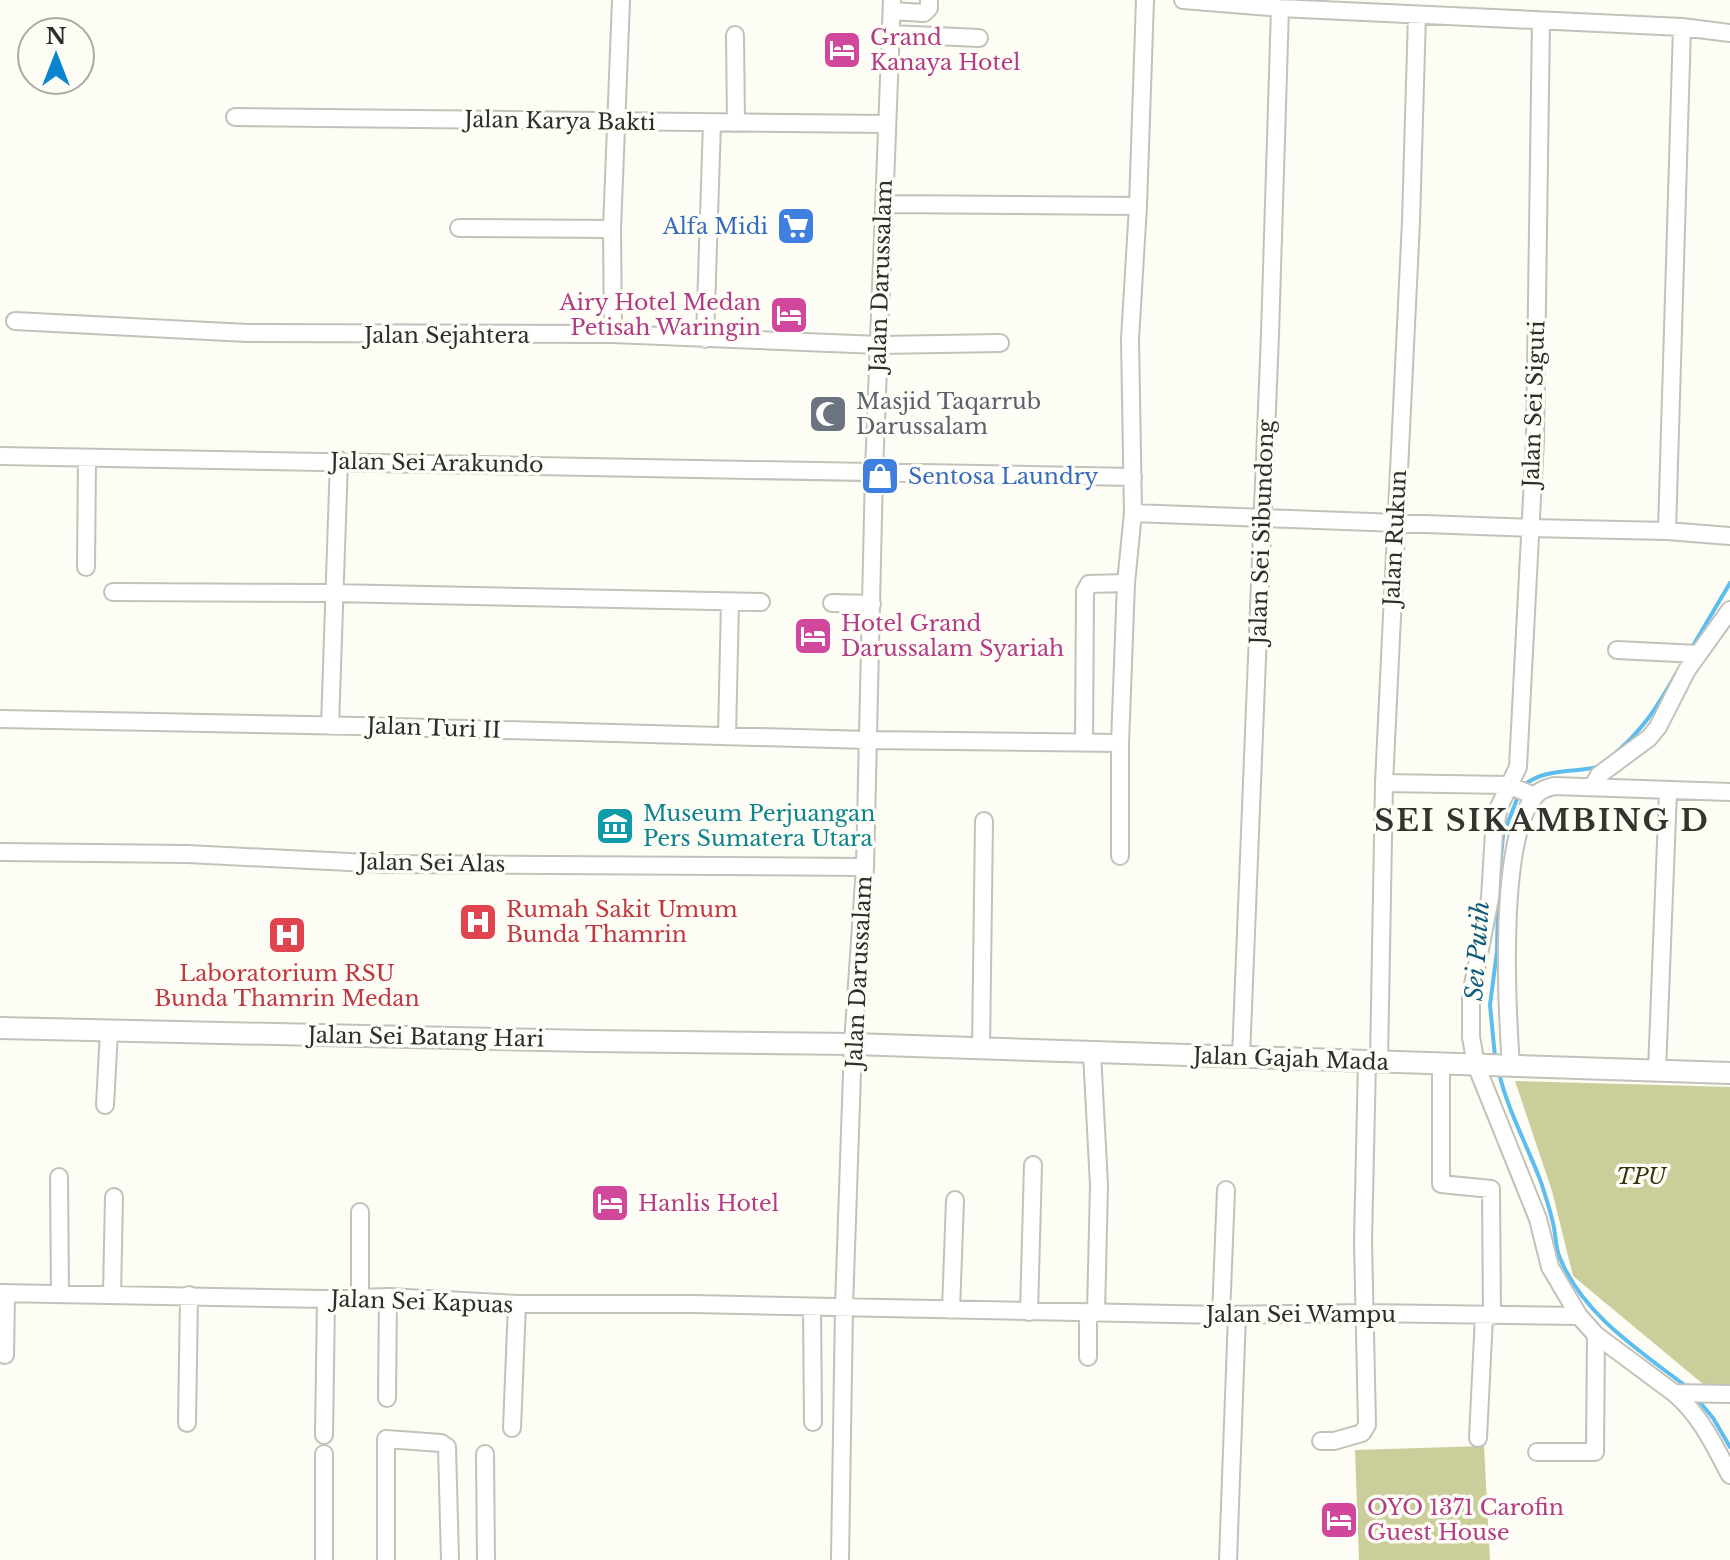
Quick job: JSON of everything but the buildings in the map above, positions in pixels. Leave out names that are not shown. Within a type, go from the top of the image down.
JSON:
[{"type":"street","points":[[613,334],[612,229],[621,0]]},
{"type":"street","points":[[892,6],[924,13],[929,8],[929,0]]},
{"type":"street","points":[[1120,856],[1120,743],[1126,583],[1133,513],[1130,339],[1145,0]]},
{"type":"street","points":[[1183,0],[1280,8],[1682,27],[1730,33]]},
{"type":"street","name":"Jalan Darussalam","points":[[840,1560],[844,1307],[853,1044],[865,867],[874,472],[892,6]]},
{"type":"street","name":"Jalan Sei Sibundong","points":[[1241,1057],[1280,8]]},
{"type":"street","name":"Jalan Rukun","points":[[1321,1441],[1342,1439],[1365,1430],[1365,1313],[1373,1061],[1417,15]]},
{"type":"street","name":"Jalan Sei Siguti","points":[[1522,790],[1518,767],[1535,440],[1541,21]]},
{"type":"street","points":[[1667,531],[1682,27]]},
{"type":"street","points":[[891,34],[979,38]]},
{"type":"street","points":[[735,35],[736,123]]},
{"type":"street","name":"Jalan Karya Bakti","points":[[235,117],[886,124]]},
{"type":"street","points":[[705,339],[705,264],[712,123]]},
{"type":"street","points":[[884,204],[1138,206]]},
{"type":"street","points":[[459,228],[612,229]]},
{"type":"street","name":"Jalan Sejahtera","points":[[15,321],[274,334],[613,334],[879,345],[1000,343]]},
{"type":"street","name":"Jalan Sei Arakundo","points":[[0,456],[1133,477]]},
{"type":"street","points":[[86,567],[87,459]]},
{"type":"street","points":[[330,726],[332,593],[339,460]]},
{"type":"street","points":[[1133,513],[1667,531],[1730,536]]},
{"type":"street","points":[[1084,742],[1085,591],[1089,584],[1126,583]]},
{"type":"street","points":[[113,592],[761,602]]},
{"type":"street","points":[[727,736],[730,602]]},
{"type":"street","points":[[832,603],[872,604]]},
{"type":"street","points":[[1592,787],[1599,775],[1649,738],[1658,727],[1692,654],[1730,610]]},
{"type":"street","points":[[1617,650],[1692,654]]},
{"type":"street","name":"Jalan Turi II","points":[[0,719],[1120,743]]},
{"type":"street","points":[[1384,783],[1522,790],[1554,786],[1730,792]]},
{"type":"street","points":[[1522,790],[1496,820],[1490,898],[1471,995],[1471,1037],[1478,1065],[1538,1219],[1550,1267],[1579,1316],[1596,1335],[1678,1394],[1692,1408],[1730,1475]]},
{"type":"street","points":[[1508,1066],[1506,994],[1514,846],[1522,790]]},
{"type":"street","points":[[1657,1071],[1668,791]]},
{"type":"street","points":[[981,1048],[984,821]]},
{"type":"street","name":"Jalan Sei Alas","points":[[0,852],[187,854],[389,864],[865,867]]},
{"type":"street","name":"Jalan Sei Batang Hari","points":[[0,1028],[853,1044]]},
{"type":"street","points":[[105,1105],[109,1031]]},
{"type":"street","name":"Jalan Gajah Mada","points":[[853,1044],[1730,1073]]},
{"type":"street","points":[[1088,1357],[1099,1185],[1092,1053]]},
{"type":"street","points":[[1441,1064],[1440,1182],[1442,1185],[1491,1189],[1488,1316],[1478,1438]]},
{"type":"street","points":[[1029,1312],[1033,1165]]},
{"type":"street","points":[[59,1177],[60,1293]]},
{"type":"street","points":[[1226,1190],[1228,1560]]},
{"type":"street","points":[[112,1295],[114,1197]]},
{"type":"street","points":[[951,1310],[955,1200]]},
{"type":"street","points":[[360,1212],[360,1298]]},
{"type":"street","points":[[3,1293],[5,1355]]},
{"type":"street","name":"Jalan Sei Kapuas","points":[[3,1293],[326,1299],[388,1297],[517,1304],[844,1307]]},
{"type":"street","points":[[187,1423],[189,1295]]},
{"type":"street","points":[[387,1398],[388,1297]]},
{"type":"street","points":[[324,1435],[326,1299]]},
{"type":"street","points":[[512,1428],[517,1304]]},
{"type":"street","points":[[812,1307],[813,1422]]},
{"type":"street","name":"Jalan Sei Wampu","points":[[844,1307],[1229,1315],[1579,1316]]},
{"type":"street","points":[[1537,1452],[1595,1452],[1596,1335]]},
{"type":"street","points":[[1678,1394],[1730,1394]]},
{"type":"street","points":[[386,1560],[386,1439],[395,1439],[441,1443],[447,1447],[450,1560]]},
{"type":"street","points":[[324,1454],[324,1560]]},
{"type":"street","points":[[485,1454],[486,1560]]},
{"type":"green space","name":"TPU","points":[[1515,1081],[1730,1087],[1730,1389],[1709,1389],[1573,1276],[1552,1191]]},
{"type":"green space","points":[[1484,1446],[1490,1560],[1359,1560],[1355,1450]]},
{"type":"waterway","name":"Sei Putih","points":[[1691,649],[1730,583]]},
{"type":"waterway","name":"Sei Putih","points":[[1611,757],[1648,718],[1676,674]]},
{"type":"waterway","name":"Sei Putih","points":[[1523,786],[1540,776],[1598,767]]},
{"type":"waterway","name":"Sei Putih","points":[[1498,890],[1503,835],[1519,794]]},
{"type":"waterway","name":"Sei Putih","points":[[1495,1057],[1490,1005],[1497,951],[1498,899]]},
{"type":"waterway","name":"Sei Putih","points":[[1499,1073],[1541,1182],[1552,1218],[1558,1254],[1570,1278],[1614,1330],[1687,1387]]},
{"type":"waterway","name":"Sei Putih","points":[[1698,1400],[1730,1447]]},
{"type":"place","name":"Grand Kanaya Hotel","points":[[842,50]]},
{"type":"place","name":"Alfa Midi","points":[[796,226]]},
{"type":"place","name":"Airy Hotel Medan Petisah Waringin","points":[[789,315]]},
{"type":"place","name":"Masjid Taqarrub Darussalam","points":[[828,414]]},
{"type":"place","name":"Sentosa Laundry","points":[[880,476]]},
{"type":"place","name":"Hotel Grand Darussalam Syariah","points":[[813,636]]},
{"type":"place","name":"Museum Perjuangan Pers Sumatera Utara","points":[[615,826]]},
{"type":"place","name":"Rumah Sakit Umum Bunda Thamrin","points":[[478,922]]},
{"type":"place","name":"Laboratorium RSU Bunda Thamrin Medan","points":[[287,935]]},
{"type":"place","name":"Hanlis Hotel","points":[[610,1203]]},
{"type":"place","name":"OYO 1371 Carofin Guest House","points":[[1339,1520]]},
{"type":"district","name":"SEI SIKAMBING D","points":[[1542,820]]}]
